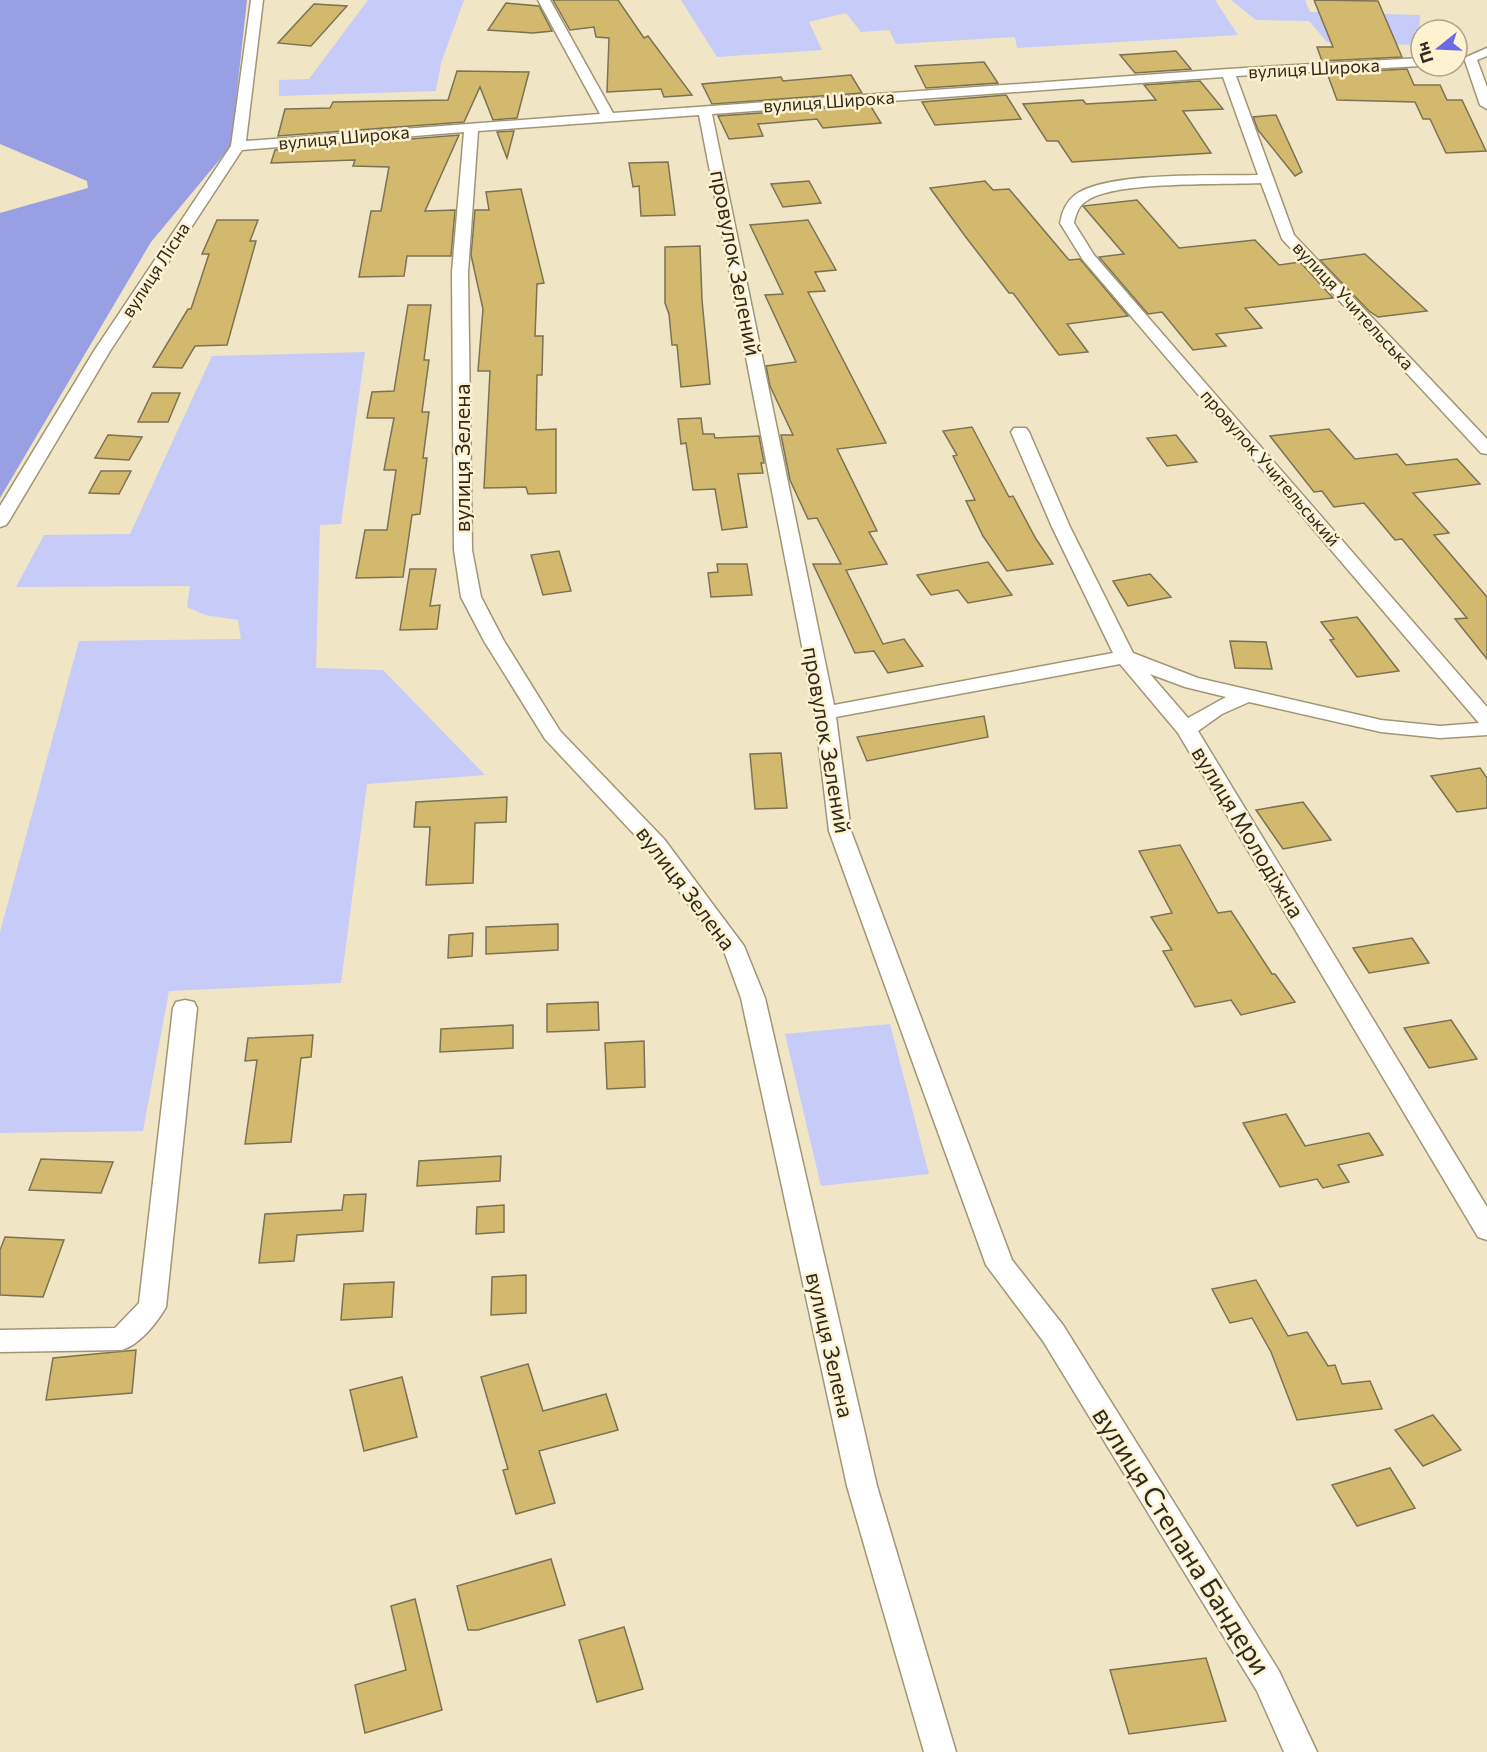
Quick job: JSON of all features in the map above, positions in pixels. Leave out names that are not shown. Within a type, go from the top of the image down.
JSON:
[{"type":"street","name":"вулиця Лісна","points":[[0,521],[102,351],[238,146],[257,0]]},
{"type":"street","points":[[544,0],[609,117]]},
{"type":"street","points":[[1469,56],[1487,52]]},
{"type":"street","name":"вулиця Широка","points":[[238,146],[609,117],[1228,73],[1409,63]]},
{"type":"street","points":[[1469,70],[1487,105]]},
{"type":"street","name":"вулиця Учительська","points":[[1228,73],[1287,236],[1487,449]]},
{"type":"street","name":"провулок Зелений","points":[[705,111],[825,713],[840,831],[1000,1265],[1053,1333]]},
{"type":"street","name":"вулиця Зелена","points":[[471,127],[460,272],[463,550],[471,597],[494,641],[552,735],[656,844],[736,952],[753,998],[862,1486],[940,1752]]},
{"type":"street","name":"провулок Учительський","points":[[1265,179],[1134,184],[1111,187],[1089,193],[1076,201],[1069,210],[1067,223],[1088,257],[1487,720]]},
{"type":"street","name":"вулиця Молодіжна","points":[[1020,432],[1060,527],[1125,657],[1186,730],[1487,1230]]},
{"type":"street","points":[[825,713],[1125,657],[1192,683],[1381,726],[1440,732],[1487,729]]},
{"type":"street","points":[[1186,730],[1203,716],[1224,704],[1247,696]]},
{"type":"street","points":[[0,1341],[122,1340],[152,1308],[185,1008]]},
{"type":"street","name":"вулиця Степана Бандери","points":[[1053,1333],[1268,1681],[1301,1752]]},
{"type":"shaded area","points":[[0,0],[247,0],[231,146],[151,242],[0,498],[0,213],[88,188],[87,181],[0,144]]},
{"type":"shaded area","points":[[368,0],[464,0],[441,63],[436,91],[279,96],[279,80],[309,79]]},
{"type":"shaded area","points":[[681,0],[1215,0],[1238,35],[1017,48],[1015,37],[896,44],[889,30],[861,32],[846,13],[809,22],[822,50],[717,57]]},
{"type":"shaded area","points":[[1231,0],[1305,0],[1310,12],[1420,15],[1420,18],[1409,18],[1409,45],[1327,42],[1309,21],[1256,20]]},
{"type":"shaded area","points":[[365,352],[341,524],[320,525],[316,668],[383,670],[485,775],[367,784],[341,983],[169,991],[143,1131],[0,1133],[0,932],[79,641],[241,639],[238,620],[205,615],[187,607],[190,586],[16,587],[44,535],[130,534],[212,356]]},
{"type":"shaded area","points":[[890,1024],[929,1174],[821,1186],[785,1034]]},
{"type":"building","points":[[553,0],[618,0],[644,38],[648,36],[692,95],[664,97],[661,89],[607,92],[609,38],[596,37],[594,27],[570,30]]},
{"type":"building","points":[[1314,0],[1378,1],[1402,57],[1322,61],[1317,47],[1333,47]]},
{"type":"building","points":[[506,3],[539,6],[552,31],[533,33],[488,30]]},
{"type":"building","points":[[314,4],[347,6],[311,46],[278,43]]},
{"type":"building","points":[[1176,51],[1191,69],[1135,73],[1120,55]]},
{"type":"building","points":[[984,62],[998,83],[926,88],[915,66]]},
{"type":"building","points":[[1407,69],[1414,85],[1440,85],[1447,100],[1462,100],[1486,151],[1446,153],[1430,119],[1423,119],[1415,102],[1337,100],[1327,73]]},
{"type":"building","points":[[457,71],[529,72],[517,118],[493,120],[480,87],[464,122],[278,136],[285,109],[330,108],[333,102],[448,100]]},
{"type":"building","points":[[851,75],[862,93],[712,104],[702,84],[781,77],[783,81]]},
{"type":"building","points":[[1200,81],[1223,109],[1183,111],[1211,153],[1072,162],[1058,141],[1047,141],[1023,104],[1083,100],[1086,104],[1156,100],[1144,85]]},
{"type":"building","points":[[1006,95],[1021,119],[935,125],[922,102]]},
{"type":"building","points":[[870,105],[881,123],[823,128],[817,119],[758,124],[763,136],[729,139],[718,116]]},
{"type":"building","points":[[1276,115],[1302,172],[1295,176],[1258,130],[1253,117]]},
{"type":"building","points":[[514,131],[507,158],[497,132]]},
{"type":"building","points":[[459,135],[425,211],[455,210],[451,256],[407,256],[404,276],[359,277],[371,211],[381,211],[389,167],[353,166],[355,160],[271,163],[275,150]]},
{"type":"building","points":[[668,162],[675,215],[641,216],[639,186],[633,187],[629,163]]},
{"type":"building","points":[[809,181],[821,203],[783,207],[771,184]]},
{"type":"building","points":[[985,181],[993,190],[1009,189],[1069,260],[1080,259],[1128,316],[1067,324],[1088,352],[1059,355],[930,188]]},
{"type":"building","points":[[521,189],[544,283],[537,284],[535,336],[543,336],[542,375],[537,375],[536,430],[556,429],[556,493],[528,494],[526,487],[484,488],[490,371],[478,371],[483,309],[471,255],[475,210],[489,210],[486,192]]},
{"type":"building","points":[[1137,200],[1179,248],[1255,240],[1279,265],[1300,262],[1333,298],[1245,308],[1262,328],[1216,334],[1226,346],[1193,350],[1162,312],[1148,314],[1099,257],[1124,254],[1083,206]]},
{"type":"building","points":[[217,220],[258,220],[250,241],[256,241],[227,345],[195,346],[182,368],[153,367],[188,309],[191,309],[209,254],[202,254]]},
{"type":"building","points":[[808,220],[836,270],[815,272],[825,291],[808,292],[886,443],[837,449],[877,531],[869,532],[887,564],[846,570],[883,644],[904,639],[923,666],[888,673],[874,651],[855,653],[813,564],[841,564],[817,518],[808,519],[790,480],[781,435],[793,435],[770,386],[766,366],[796,362],[765,295],[783,294],[750,225]]},
{"type":"building","points":[[700,246],[702,300],[710,384],[681,387],[677,345],[672,345],[669,314],[665,303],[665,247]]},
{"type":"building","points":[[1365,254],[1427,311],[1378,317],[1369,311],[1320,260]]},
{"type":"building","points":[[408,305],[431,305],[424,360],[429,360],[422,412],[429,412],[423,458],[427,458],[420,514],[412,515],[403,577],[356,578],[365,530],[387,530],[396,470],[384,470],[394,418],[367,418],[372,392],[394,391]]},
{"type":"building","points":[[152,393],[180,393],[168,422],[138,422]]},
{"type":"building","points":[[701,418],[703,434],[714,434],[715,438],[759,436],[764,463],[761,463],[763,473],[738,474],[747,527],[722,530],[715,489],[693,490],[686,443],[681,444],[678,419]]},
{"type":"building","points":[[972,427],[1009,497],[1013,496],[1036,539],[1053,564],[1007,571],[983,536],[966,501],[975,500],[953,456],[957,455],[943,431]]},
{"type":"building","points":[[1329,429],[1355,459],[1397,454],[1406,465],[1457,459],[1480,484],[1413,493],[1449,533],[1434,535],[1487,597],[1487,659],[1455,619],[1467,618],[1402,539],[1395,540],[1364,503],[1334,507],[1322,491],[1314,492],[1270,436]]},
{"type":"building","points":[[108,435],[142,437],[129,460],[95,458]]},
{"type":"building","points":[[1176,435],[1197,462],[1167,466],[1147,438]]},
{"type":"building","points":[[101,471],[131,471],[119,494],[89,493]]},
{"type":"building","points":[[559,551],[571,591],[543,595],[531,555]]},
{"type":"building","points":[[988,562],[1012,595],[968,603],[958,590],[931,595],[917,575]]},
{"type":"building","points":[[717,564],[747,564],[752,595],[711,597],[708,573],[718,572]]},
{"type":"building","points":[[410,569],[436,569],[430,606],[440,605],[437,629],[400,630]]},
{"type":"building","points":[[1150,574],[1171,597],[1128,606],[1113,581]]},
{"type":"building","points":[[1357,617],[1399,671],[1357,677],[1330,640],[1334,639],[1321,622]]},
{"type":"building","points":[[1230,641],[1266,642],[1272,669],[1235,668]]},
{"type":"building","points":[[984,716],[988,737],[867,761],[857,737]]},
{"type":"building","points":[[781,753],[787,808],[755,809],[750,754]]},
{"type":"building","points":[[1480,768],[1487,778],[1487,808],[1457,812],[1431,776]]},
{"type":"building","points":[[507,797],[506,822],[475,823],[473,883],[426,885],[430,827],[414,827],[416,802]]},
{"type":"building","points":[[1303,802],[1331,840],[1283,849],[1256,810]]},
{"type":"building","points":[[1180,845],[1218,913],[1231,911],[1272,974],[1275,974],[1295,1002],[1241,1015],[1231,1000],[1195,1007],[1163,951],[1172,950],[1151,917],[1172,913],[1139,851]]},
{"type":"building","points":[[558,924],[558,950],[486,954],[486,927]]},
{"type":"building","points":[[473,933],[472,956],[448,958],[449,935]]},
{"type":"building","points":[[1412,938],[1429,963],[1369,973],[1353,948]]},
{"type":"building","points":[[598,1002],[599,1030],[547,1032],[547,1004]]},
{"type":"building","points":[[1451,1020],[1477,1059],[1429,1068],[1404,1028]]},
{"type":"building","points":[[513,1025],[513,1048],[440,1052],[441,1029]]},
{"type":"building","points":[[313,1035],[311,1057],[301,1058],[291,1142],[245,1144],[257,1060],[245,1061],[248,1038]]},
{"type":"building","points":[[644,1041],[645,1087],[607,1089],[605,1043]]},
{"type":"building","points":[[1286,1114],[1305,1146],[1369,1133],[1383,1155],[1338,1165],[1349,1182],[1323,1188],[1317,1179],[1280,1187],[1243,1123]]},
{"type":"building","points":[[501,1156],[500,1181],[417,1186],[419,1161]]},
{"type":"building","points":[[41,1159],[113,1162],[101,1193],[29,1190]]},
{"type":"building","points":[[366,1194],[363,1231],[297,1235],[294,1261],[259,1263],[265,1214],[342,1210],[344,1195]]},
{"type":"building","points":[[504,1205],[504,1232],[476,1234],[477,1207]]},
{"type":"building","points":[[5,1237],[64,1240],[43,1297],[0,1295],[0,1250]]},
{"type":"building","points":[[526,1275],[526,1313],[491,1315],[492,1277]]},
{"type":"building","points":[[1256,1280],[1288,1336],[1307,1332],[1328,1366],[1335,1365],[1342,1384],[1370,1381],[1382,1409],[1297,1420],[1271,1352],[1252,1318],[1230,1323],[1212,1289]]},
{"type":"building","points":[[394,1282],[392,1317],[341,1320],[344,1284]]},
{"type":"building","points":[[136,1350],[132,1393],[46,1400],[53,1358]]},
{"type":"building","points":[[528,1364],[543,1411],[606,1394],[618,1430],[539,1451],[555,1503],[516,1514],[503,1470],[508,1469],[481,1377]]},
{"type":"building","points":[[402,1377],[417,1437],[364,1451],[350,1390]]},
{"type":"building","points":[[1433,1415],[1461,1450],[1423,1466],[1395,1430]]},
{"type":"building","points":[[1390,1468],[1415,1508],[1357,1526],[1332,1485]]},
{"type":"building","points":[[551,1559],[565,1605],[478,1630],[468,1630],[457,1586]]},
{"type":"building","points":[[415,1599],[442,1710],[365,1733],[355,1685],[406,1670],[391,1606]]},
{"type":"building","points":[[624,1627],[643,1689],[597,1702],[579,1640]]},
{"type":"building","points":[[1206,1658],[1226,1721],[1129,1734],[1110,1670]]}]
